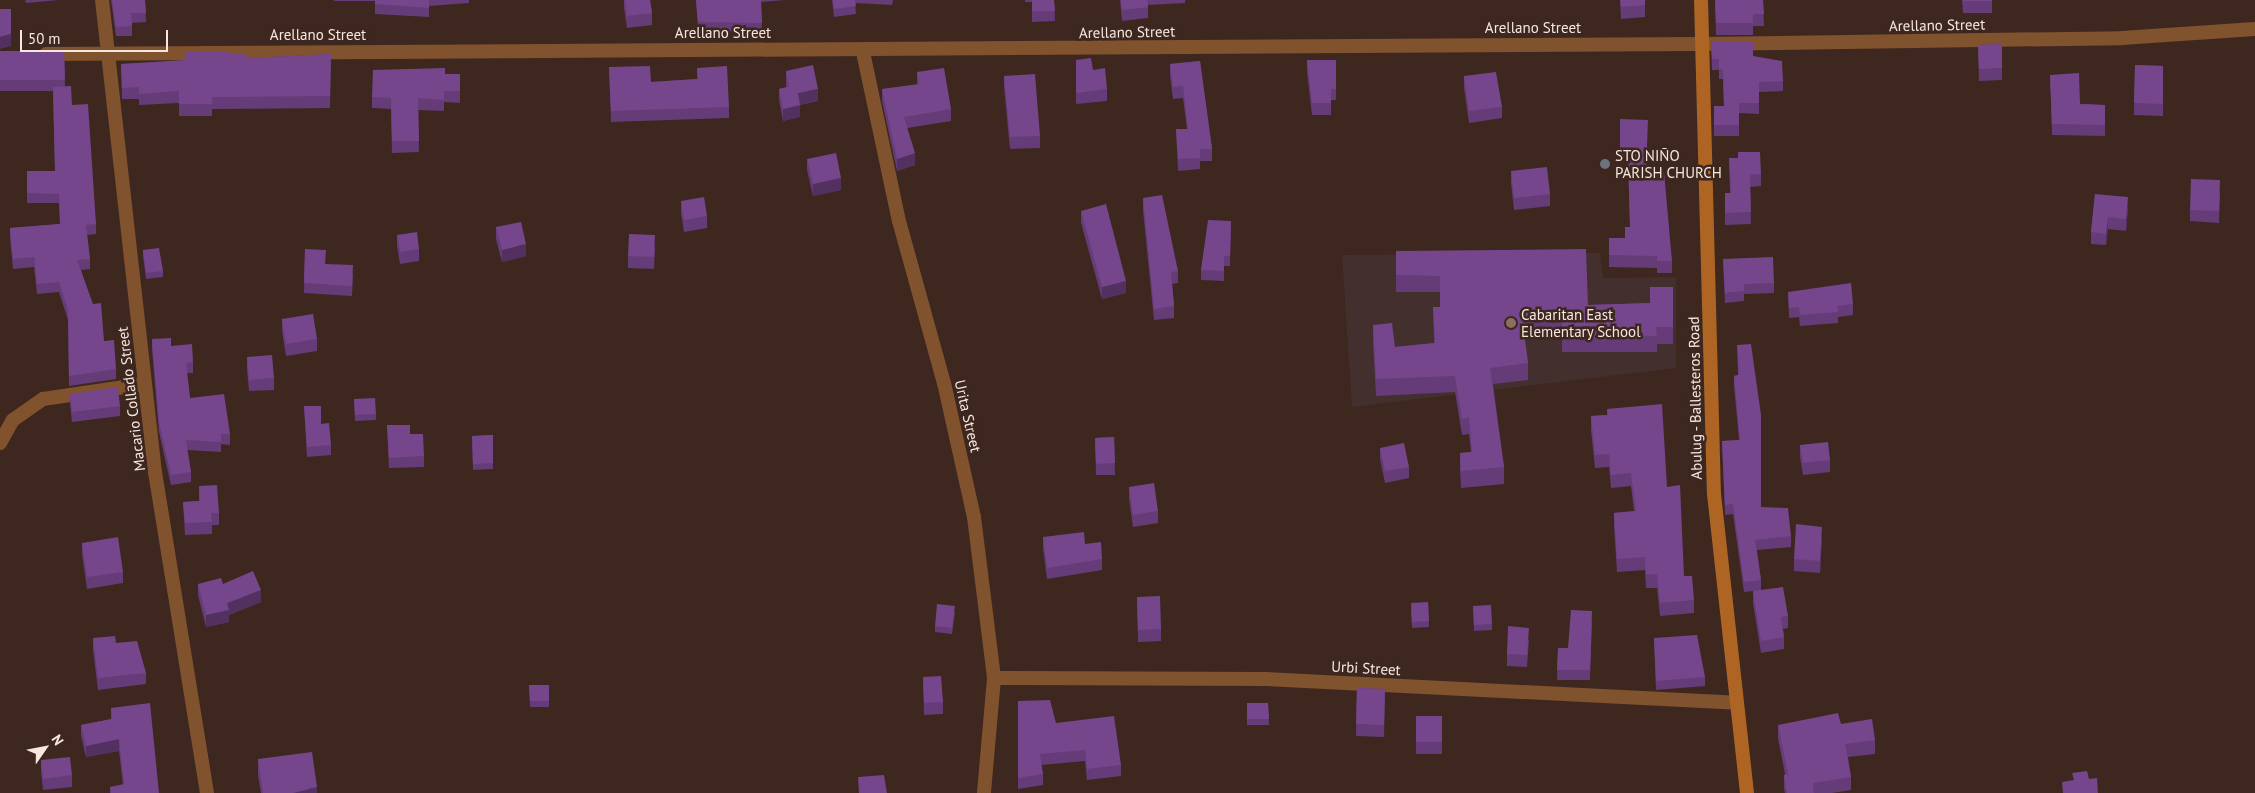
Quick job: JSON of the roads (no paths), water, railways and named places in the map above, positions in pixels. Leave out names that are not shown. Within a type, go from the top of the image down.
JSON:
[{"type":"main road","name":"Abulug - Ballesteros Road","points":[[1701,0],[1714,494],[1747,793]]},
{"type":"street","name":"Macario Collado Street","points":[[102,0],[145,384],[207,793]]},
{"type":"street","name":"Arellano Street","points":[[29,54],[863,52],[1702,44],[2122,38],[2255,29]]},
{"type":"street","name":"Urita Street","points":[[863,52],[899,221],[944,383],[974,517],[994,678],[984,793]]},
{"type":"street","points":[[0,443],[13,420],[43,399],[145,384]]},
{"type":"street","name":"Urbi Street","points":[[994,678],[1266,679],[1736,703]]},
{"type":"place","name":"STO NIÑO PARISH CHURCH","points":[[1605,164]]},
{"type":"place","name":"Cabaritan East Elementary School","points":[[1511,323]]}]
